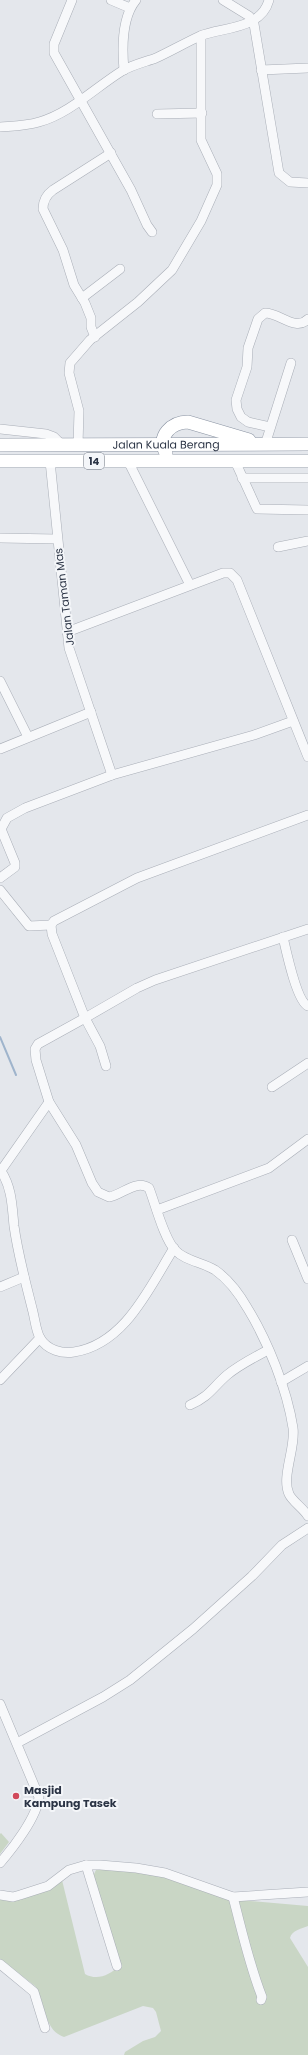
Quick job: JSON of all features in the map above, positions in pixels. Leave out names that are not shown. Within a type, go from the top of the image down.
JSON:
[{"type":"highway","points":[[188,461],[173,459],[168,456],[164,445],[167,430],[179,422],[193,423],[264,445]]},
{"type":"highway","name":"Jalan Kuala Berang","points":[[0,445],[308,444]]},
{"type":"highway","name":"Jalan Kuala Berang","points":[[0,461],[308,460]]},
{"type":"street","points":[[72,0],[53,49],[111,153],[131,190],[147,225],[152,232]]},
{"type":"street","points":[[111,0],[130,8]]},
{"type":"street","points":[[124,70],[127,16],[130,8],[136,0]]},
{"type":"street","points":[[223,0],[252,20],[255,29],[279,173],[290,182],[308,183]]},
{"type":"street","points":[[0,127],[39,122],[53,116],[81,100],[124,70],[155,58],[201,36],[237,28],[252,20],[260,15],[268,0]]},
{"type":"street","points":[[78,445],[79,411],[68,367],[73,358],[95,337],[138,302],[172,270],[201,221],[217,185],[217,174],[202,140],[201,36]]},
{"type":"street","points":[[261,70],[308,68]]},
{"type":"street","points":[[157,114],[202,113]]},
{"type":"street","points":[[95,337],[91,328],[91,318],[74,285],[65,256],[43,209],[43,204],[45,199],[53,190],[111,153]]},
{"type":"street","points":[[82,298],[120,269]]},
{"type":"street","points":[[270,427],[248,422],[241,417],[237,409],[236,400],[247,367],[248,348],[258,319],[265,313],[275,314],[299,324],[304,323],[308,319]]},
{"type":"street","points":[[264,445],[291,363]]},
{"type":"street","points":[[0,429],[46,434],[54,437],[62,445]]},
{"type":"street","name":"Jalan Taman Mas","points":[[50,461],[69,648],[112,775]]},
{"type":"street","points":[[128,461],[190,585]]},
{"type":"street","points":[[235,461],[257,509],[308,510]]},
{"type":"street","points":[[242,478],[307,480]]},
{"type":"street","points":[[0,538],[57,539]]},
{"type":"street","points":[[278,548],[308,541]]},
{"type":"street","points":[[67,632],[227,572],[234,576],[308,757]]},
{"type":"street","points":[[0,680],[28,736]]},
{"type":"street","points":[[0,749],[28,736],[91,712]]},
{"type":"street","points":[[0,878],[15,867],[4,849],[1,829],[7,818],[25,808],[112,775],[254,735],[293,721]]},
{"type":"street","points":[[0,890],[29,926],[51,925],[54,921],[68,913],[137,878],[308,815]]},
{"type":"street","points":[[51,925],[52,934],[85,1018],[100,1046],[106,1066]]},
{"type":"street","points":[[308,929],[155,980],[137,988],[38,1044],[35,1049],[36,1060],[49,1102],[76,1145],[92,1183],[98,1192],[108,1197],[136,1186],[145,1186],[149,1188],[174,1248],[184,1257],[214,1270],[224,1278],[248,1309],[268,1350],[281,1382],[293,1428],[293,1445],[288,1466],[287,1488],[289,1494],[308,1516]]},
{"type":"street","points":[[283,937],[298,990],[303,1002],[308,1006]]},
{"type":"street","points":[[272,1087],[308,1063]]},
{"type":"street","points":[[49,1102],[1,1171],[11,1192],[14,1227],[24,1277],[40,1338],[48,1348],[59,1352],[71,1353],[85,1350],[98,1344],[123,1325],[138,1305],[174,1248]]},
{"type":"street","points":[[157,1210],[269,1168],[308,1139]]},
{"type":"street","points":[[292,1240],[308,1279]]},
{"type":"street","points":[[0,1287],[24,1277]]},
{"type":"street","points":[[0,1380],[40,1338]]},
{"type":"street","points":[[190,1405],[205,1398],[226,1376],[240,1366],[268,1350]]},
{"type":"street","points":[[281,1382],[308,1366]]},
{"type":"street","points":[[17,1743],[103,1697],[130,1680],[193,1629],[252,1576],[282,1545],[308,1528]]},
{"type":"street","points":[[0,1863],[24,1830],[39,1802],[39,1792],[1,1709]]},
{"type":"street","points":[[0,1895],[13,1897],[40,1889],[57,1880],[69,1870],[86,1865],[136,1868],[165,1873],[233,1897],[308,1892]]},
{"type":"street","points":[[86,1865],[117,1966]]},
{"type":"street","points":[[233,1897],[250,1968],[262,1997],[261,2000]]},
{"type":"street","points":[[0,1964],[34,1992],[44,2028]]},
{"type":"green space","points":[[1,1833],[9,1842],[0,1854],[0,1834]]},
{"type":"green space","points":[[100,1868],[162,1876],[238,1900],[308,1906],[308,1926],[295,1931],[290,1938],[308,1967],[308,2055],[124,2055],[125,2052],[143,2041],[155,2037],[161,2031],[156,2012],[153,2008],[143,2006],[64,2037],[57,2033],[48,2022],[39,1992],[35,1986],[0,1959],[0,1898],[62,1880],[85,1974],[94,1977],[103,1976],[112,1972],[119,1966],[93,1876],[96,1870]]},
{"type":"waterway","points":[[0,1037],[16,1075]]},
{"type":"place","name":"Masjid Kampung Tasek","points":[[16,1796]]}]
